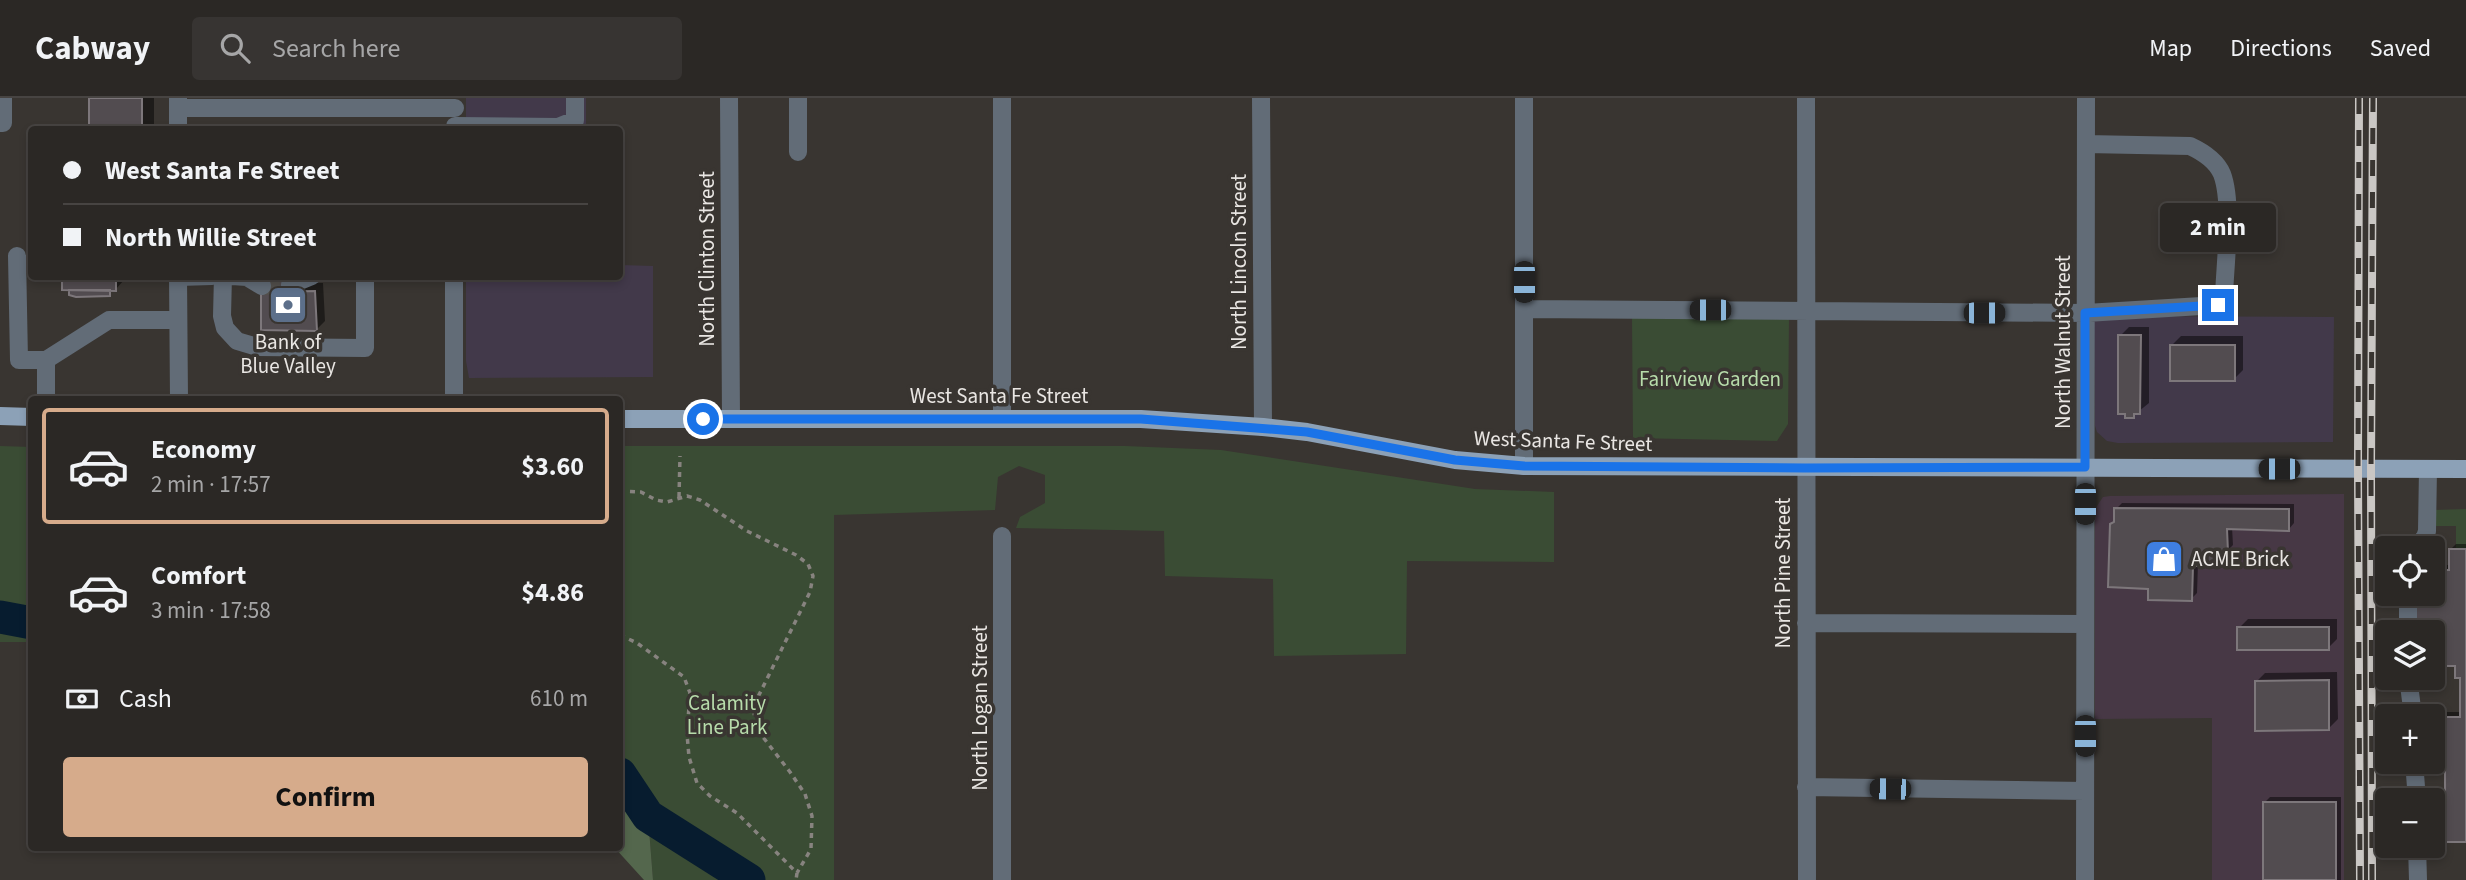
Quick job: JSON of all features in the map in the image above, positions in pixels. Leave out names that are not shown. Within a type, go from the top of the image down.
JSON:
[{"type":"main road","points":[[0,416],[28,417]]},
{"type":"main road","name":"West Santa Fe Street","points":[[623,419],[1141,419],[1307,432],[1455,460],[1524,466],[2466,469]]},
{"type":"street","points":[[0,123],[4,123],[4,98]]},
{"type":"street","points":[[560,126],[575,120],[575,98]]},
{"type":"street","name":"North Clinton Street","points":[[729,98],[731,419]]},
{"type":"street","points":[[798,98],[798,152]]},
{"type":"street","points":[[1002,98],[1002,418]]},
{"type":"street","name":"North Lincoln Street","points":[[1261,98],[1262,427]]},
{"type":"street","points":[[1524,98],[1524,466]]},
{"type":"street","name":"North Pine Street","points":[[1805,98],[1807,880]]},
{"type":"street","name":"North Walnut Street","points":[[2085,880],[2086,98]]},
{"type":"street","points":[[178,126],[178,103],[454,103],[454,126]]},
{"type":"street","points":[[1524,309],[2085,313],[2218,305],[2224,296],[2226,203],[2222,175],[2215,163],[2203,152],[2190,146],[2086,144]]},
{"type":"street","points":[[17,256],[19,360],[46,360],[109,320],[178,320]]},
{"type":"street","points":[[178,280],[179,396]]},
{"type":"street","points":[[223,280],[222,316],[225,328],[237,341],[257,347],[365,348],[365,280]]},
{"type":"street","points":[[290,285],[302,280]]},
{"type":"street","points":[[454,280],[454,396]]},
{"type":"street","points":[[46,360],[46,396]]},
{"type":"street","points":[[2426,536],[2428,469]]},
{"type":"street","name":"North Logan Street","points":[[1002,537],[1002,880]]},
{"type":"street","points":[[1806,623],[2085,624]]},
{"type":"street","points":[[1806,788],[2085,792]]},
{"type":"street","points":[[2417,858],[2417,880]]},
{"type":"path","points":[[679,497],[680,456]]},
{"type":"path","points":[[623,491],[641,492],[667,502],[687,496],[700,500],[747,531],[796,555],[808,564],[813,576],[810,592],[755,704],[754,719],[760,732],[804,794],[812,816],[811,849],[797,873],[796,880]]},
{"type":"path","points":[[623,636],[637,642],[684,677],[690,693],[687,734],[689,757],[697,783],[710,796],[737,813],[797,873]]},
{"type":"shaded area","points":[[466,98],[586,98],[586,126],[466,126]]},
{"type":"shaded area","points":[[623,265],[653,266],[653,377],[469,378],[466,361],[466,280],[623,280]]},
{"type":"shaded area","points":[[2094,316],[2334,317],[2333,442],[2107,441],[2097,432],[2095,426]]},
{"type":"shaded area","points":[[2344,494],[2344,880],[2212,880],[2212,718],[2095,719],[2097,506],[2103,497],[2110,496]]},
{"type":"green space","name":"Fairview Garden","points":[[1632,318],[1789,318],[1788,424],[1777,441],[1633,438]]},
{"type":"green space","points":[[0,446],[28,447],[28,642],[0,642]]},
{"type":"green space","name":"Calamity Line Park","points":[[623,446],[1125,446],[1221,450],[1475,489],[1554,492],[1554,562],[1407,561],[1406,654],[1274,656],[1273,579],[1165,576],[1164,531],[1016,528],[1020,517],[1045,503],[1045,475],[1019,466],[998,477],[995,510],[834,515],[834,880],[653,880],[648,816],[623,778]]},
{"type":"green space","points":[[2466,509],[2466,549],[2456,549],[2456,526],[2433,526],[2433,510]]},
{"type":"green space","points":[[623,778],[648,816],[653,880],[644,880],[618,851],[623,851]]},
{"type":"building","points":[[89,98],[142,98],[142,126],[89,126]]},
{"type":"building","points":[[62,280],[116,280],[116,291],[62,290]]},
{"type":"building","points":[[262,280],[290,280],[290,291],[262,291]]},
{"type":"building","points":[[69,290],[110,290],[110,296],[76,297],[69,295]]},
{"type":"building","name":"Bank of Blue Valley","points":[[315,291],[317,331],[261,330],[261,292]]},
{"type":"building","points":[[2118,335],[2141,335],[2140,414],[2134,414],[2134,418],[2125,418],[2125,414],[2118,414]]},
{"type":"building","points":[[2170,345],[2235,345],[2235,381],[2170,381]]},
{"type":"building","name":"ACME Brick","points":[[2114,508],[2289,509],[2289,531],[2227,529],[2228,552],[2209,566],[2193,566],[2192,601],[2148,600],[2148,589],[2108,587],[2110,524],[2114,522]]},
{"type":"building","points":[[2449,549],[2466,549],[2466,842],[2445,842],[2445,717],[2460,717],[2460,678],[2455,678],[2455,666],[2445,666],[2445,620],[2415,620],[2415,606],[2445,606],[2445,570],[2449,570]]},
{"type":"building","points":[[2237,627],[2329,627],[2329,650],[2237,650]]},
{"type":"building","points":[[2329,680],[2329,730],[2255,731],[2255,681]]},
{"type":"building","points":[[2263,802],[2336,802],[2336,880],[2263,880]]},
{"type":"waterway","points":[[0,617],[28,622]]},
{"type":"waterway","points":[[623,778],[648,816],[749,880]]},
{"type":"tunnel","points":[[262,286],[290,285]]},
{"type":"railway","points":[[2359,98],[2360,880]]},
{"type":"railway","points":[[2372,880],[2373,98]]},
{"type":"place","name":"Bank of Blue Valley","points":[[288,305]]},
{"type":"place","name":"ACME Brick","points":[[2164,559]]},
{"type":"route","points":[[703,419],[1141,419],[1307,432],[1455,460],[1524,466],[2085,467],[2085,313],[2218,305]]}]
